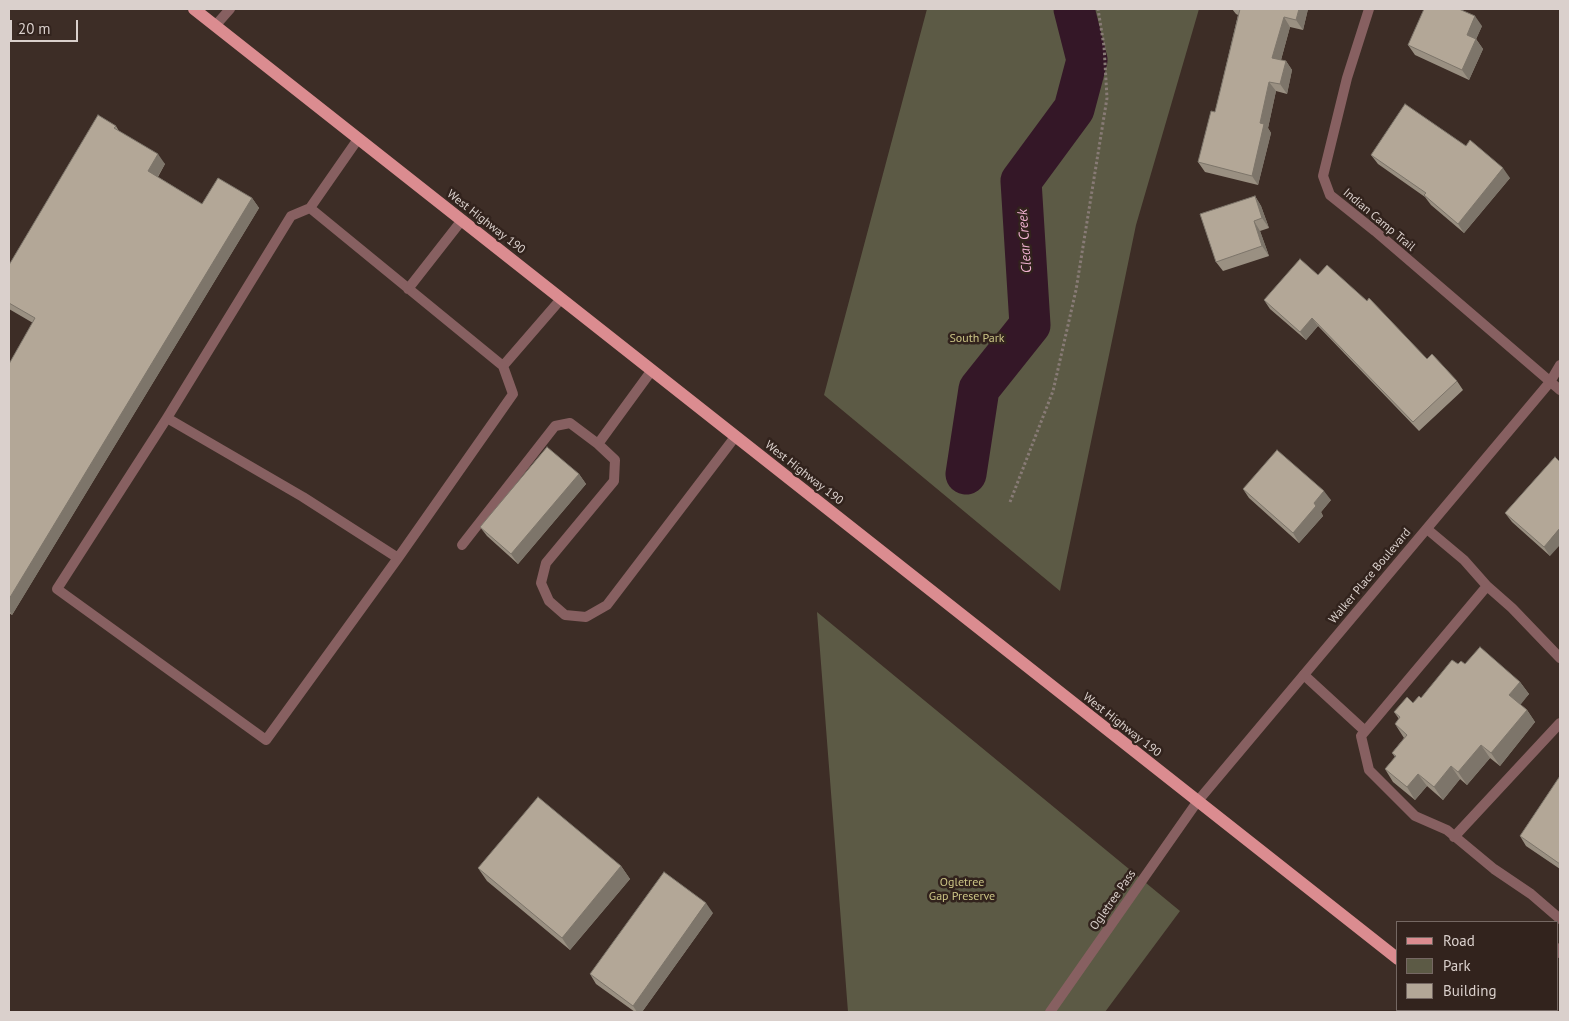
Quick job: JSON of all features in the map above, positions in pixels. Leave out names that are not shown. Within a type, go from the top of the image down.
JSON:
[{"type":"main road","name":"West Highway 190","points":[[194,9],[1396,957]]},
{"type":"street","points":[[215,26],[230,9]]},
{"type":"street","name":"Indian Camp Trail","points":[[1370,9],[1348,78],[1324,176],[1330,195],[1560,390]]},
{"type":"street","points":[[310,208],[503,366],[513,394],[398,558],[266,740],[57,589],[167,418],[290,216],[310,208],[358,139]]},
{"type":"street","points":[[408,289],[462,220]]},
{"type":"street","points":[[503,366],[560,299]]},
{"type":"street","name":"Walker Place Boulevard","points":[[1197,802],[1550,382],[1560,365]]},
{"type":"street","points":[[598,444],[652,370]]},
{"type":"street","points":[[167,418],[303,497],[398,558]]},
{"type":"street","points":[[462,545],[555,426],[570,423],[598,444],[615,460],[614,481],[546,563],[541,584],[549,601],[565,615],[586,617],[607,605],[735,437]]},
{"type":"street","points":[[1427,529],[1464,560],[1487,586],[1512,608],[1560,658]]},
{"type":"street","points":[[1487,586],[1361,736],[1369,770],[1415,816],[1447,830],[1494,869],[1531,894],[1560,919]]},
{"type":"street","points":[[1304,675],[1365,731]]},
{"type":"street","points":[[1454,837],[1560,723]]},
{"type":"street","name":"Ogletree Pass","points":[[1050,1012],[1197,802]]},
{"type":"path","points":[[1010,502],[1052,391],[1076,290],[1107,98],[1104,46],[1098,9]]},
{"type":"green space","name":"South Park","points":[[927,9],[1199,9],[1136,225],[1060,591],[824,395]]},
{"type":"green space","name":"Ogletree Gap Preserve","points":[[817,612],[1180,911],[1105,1012],[848,1012]]},
{"type":"building","points":[[1240,9],[1299,9],[1296,20],[1284,17],[1272,58],[1286,61],[1280,84],[1269,82],[1260,123],[1264,124],[1252,176],[1198,162],[1211,111],[1215,112]]},
{"type":"building","points":[[1424,9],[1459,9],[1475,16],[1467,35],[1476,39],[1462,70],[1408,45]]},
{"type":"building","points":[[1405,104],[1466,146],[1470,140],[1503,168],[1458,224],[1424,195],[1426,193],[1371,155]]},
{"type":"building","points":[[98,115],[116,126],[114,128],[158,154],[148,171],[202,204],[218,178],[252,198],[9,599],[9,364],[35,318],[9,303],[9,265]]},
{"type":"building","points":[[1255,196],[1262,218],[1254,221],[1262,246],[1216,262],[1200,214]]},
{"type":"building","points":[[1300,259],[1318,275],[1327,265],[1367,301],[1369,298],[1427,359],[1432,354],[1457,381],[1413,422],[1312,318],[1300,332],[1264,300]]},
{"type":"building","points":[[547,447],[579,474],[511,554],[480,527]]},
{"type":"building","points":[[1277,450],[1324,491],[1314,503],[1316,506],[1293,533],[1243,489]]},
{"type":"building","points":[[1555,457],[1560,462],[1560,528],[1544,547],[1505,513]]},
{"type":"building","points":[[1480,647],[1520,682],[1509,695],[1527,710],[1491,753],[1481,745],[1458,772],[1451,766],[1434,787],[1418,774],[1407,787],[1385,769],[1396,756],[1392,753],[1407,735],[1395,724],[1400,717],[1394,712],[1407,697],[1413,703],[1419,696],[1421,698],[1452,660],[1458,664],[1461,661],[1465,664]]},
{"type":"building","points":[[1560,776],[1560,864],[1520,836]]},
{"type":"building","points":[[538,797],[621,866],[562,938],[478,868]]},
{"type":"building","points":[[664,872],[706,903],[633,1006],[590,974]]},
{"type":"waterway","name":"Clear Creek","points":[[966,474],[979,389],[1030,325],[1021,181],[1074,109],[1087,60],[1074,9]]}]
